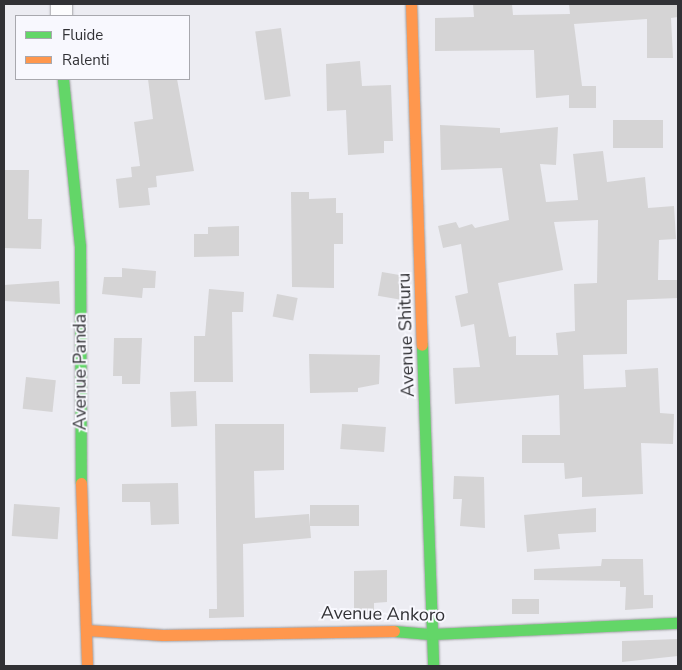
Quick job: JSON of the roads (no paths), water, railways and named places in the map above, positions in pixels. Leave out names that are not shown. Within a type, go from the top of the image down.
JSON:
[{"type":"street","name":"Avenue Shituru","points":[[410,4],[433,666]]},
{"type":"street","name":"Avenue Panda","points":[[63,80],[80,246],[78,376],[87,666]]},
{"type":"street","name":"Avenue Ankoro","points":[[86,630],[163,634],[363,629],[432,634],[678,623]]}]
